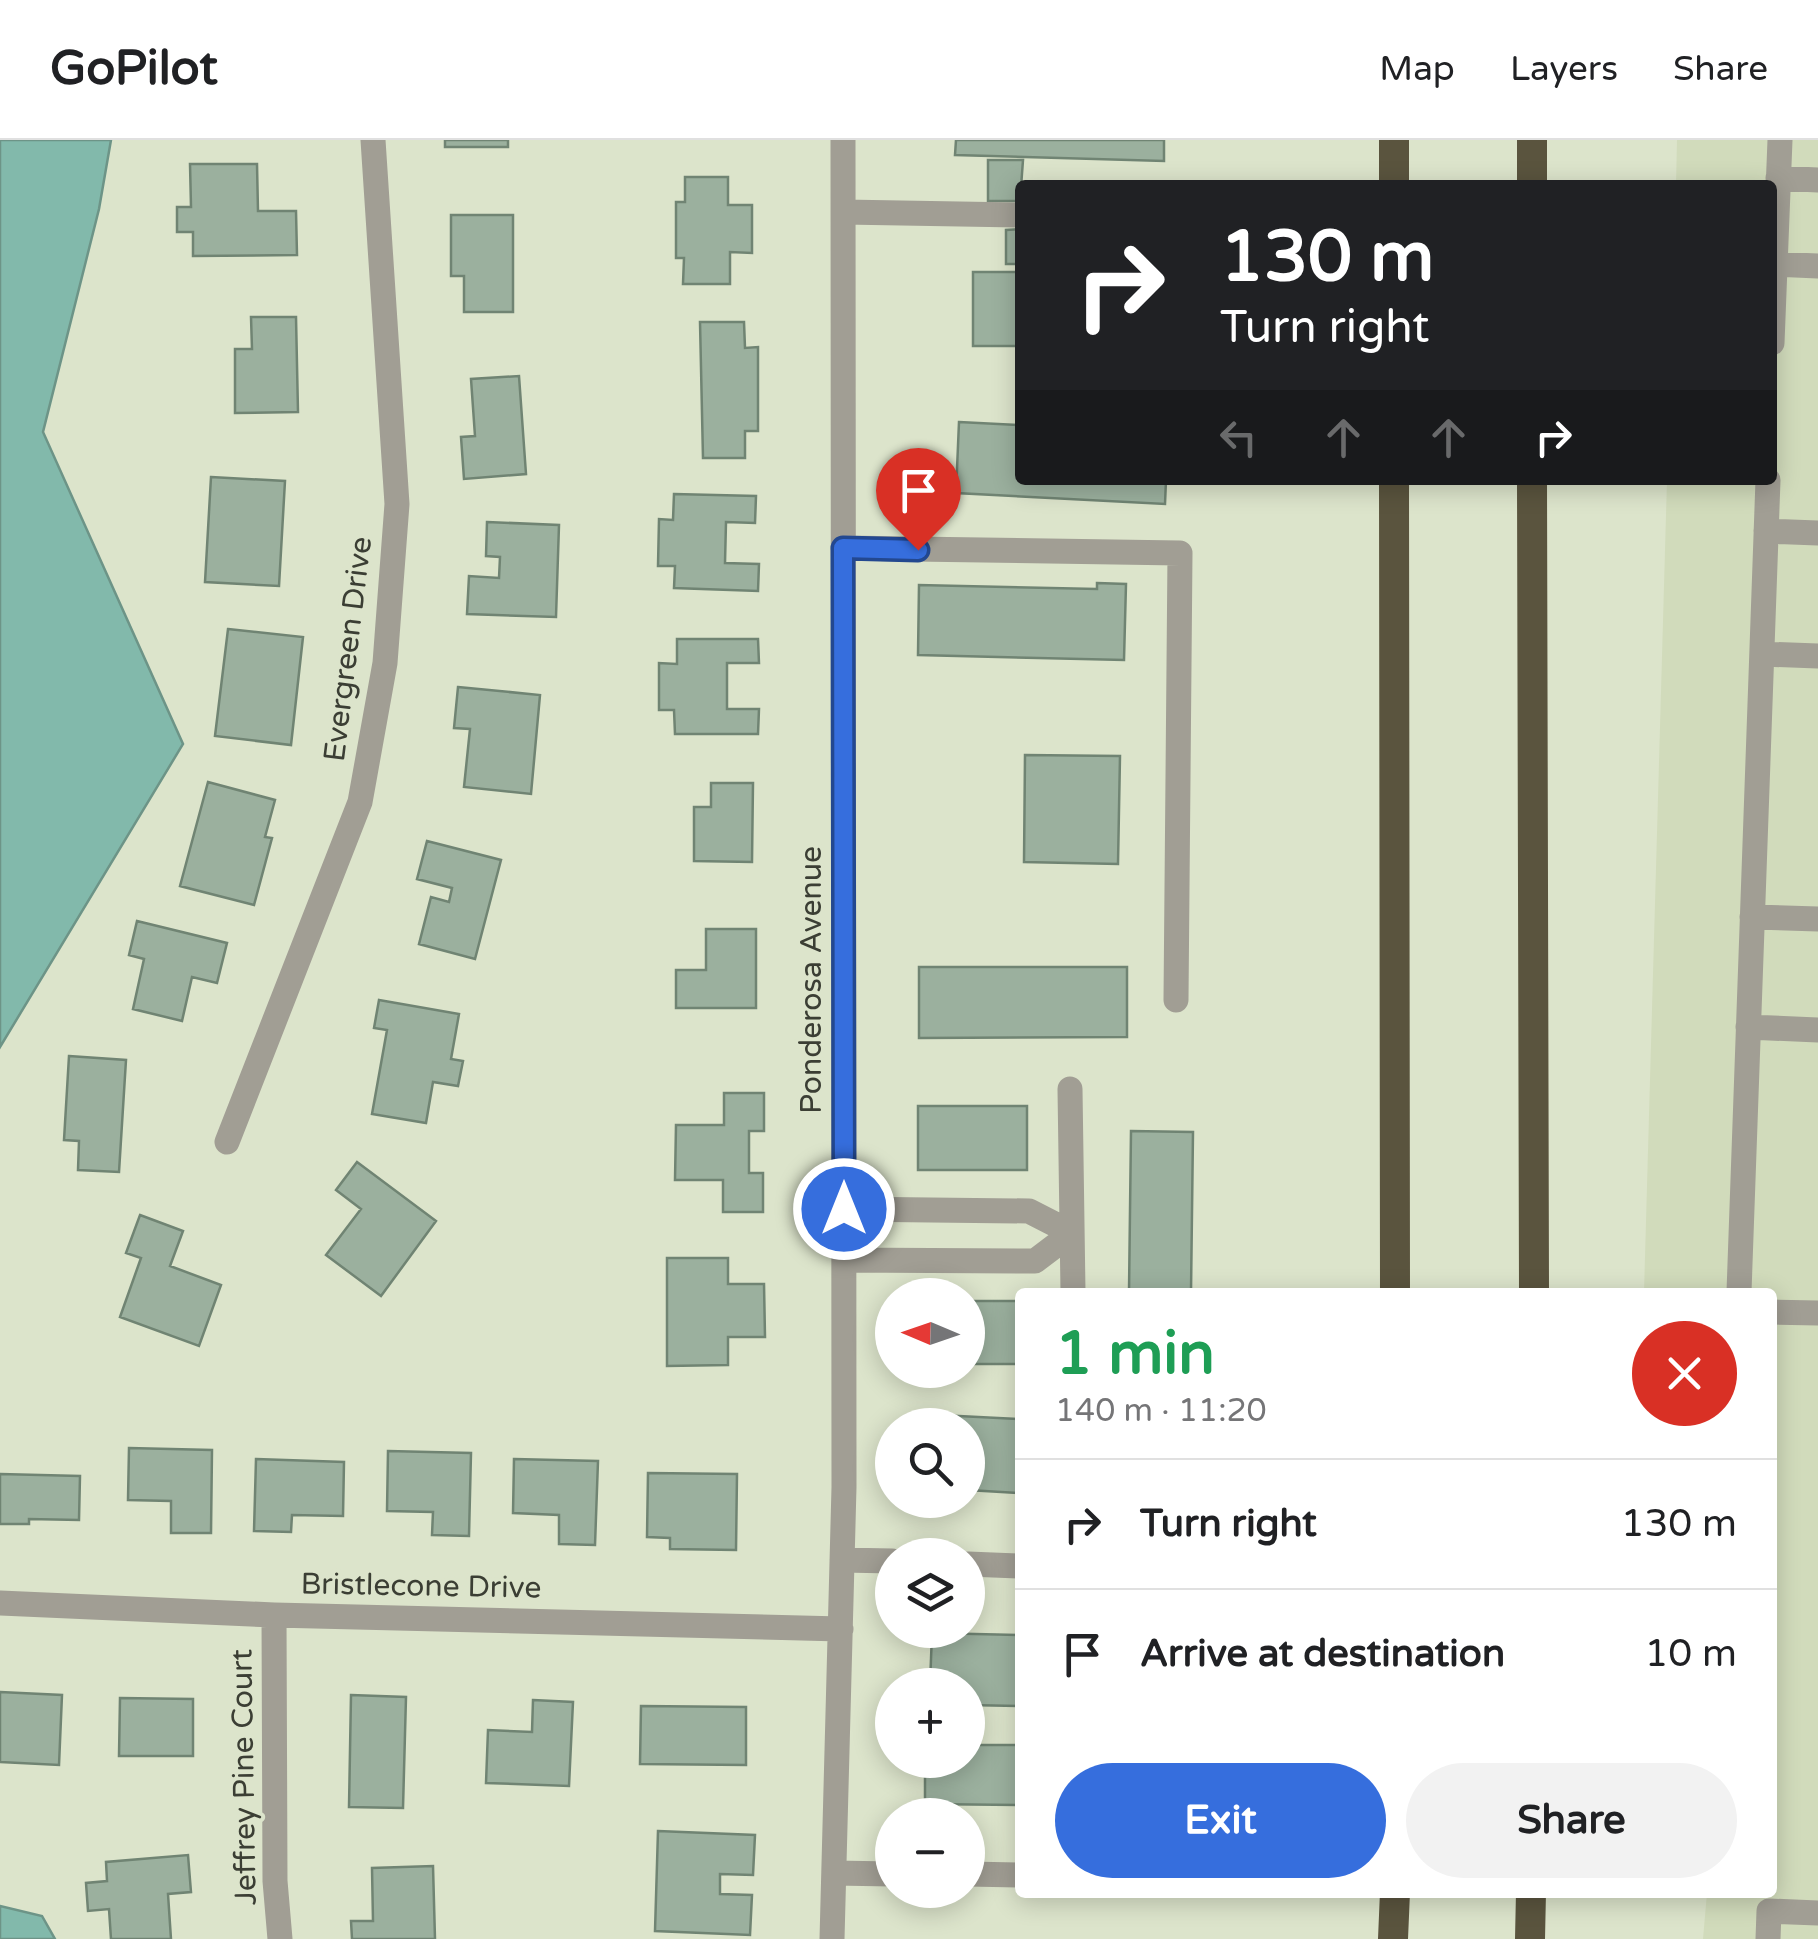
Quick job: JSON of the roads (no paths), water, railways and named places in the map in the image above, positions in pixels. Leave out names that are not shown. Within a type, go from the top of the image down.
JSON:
[{"type":"highway","points":[[1394,140],[1394,180]]},
{"type":"highway","points":[[1532,140],[1532,180]]},
{"type":"highway","points":[[1394,485],[1395,1288]]},
{"type":"highway","points":[[1532,485],[1534,1288]]},
{"type":"highway","points":[[1394,1939],[1395,1898]]},
{"type":"highway","points":[[1530,1939],[1531,1898]]},
{"type":"street","name":"Evergreen Drive","points":[[227,1142],[360,802],[385,664],[397,504],[372,140]]},
{"type":"street","name":"Ponderosa Avenue","points":[[832,1939],[841,1630],[844,1260],[843,140]]},
{"type":"street","points":[[1777,207],[1780,140]]},
{"type":"street","points":[[1778,178],[1818,180]]},
{"type":"street","points":[[843,212],[1015,215]]},
{"type":"street","points":[[1777,264],[1818,266]]},
{"type":"street","points":[[1739,1288],[1768,485]]},
{"type":"street","points":[[1766,531],[1818,533]]},
{"type":"street","points":[[843,548],[1180,553],[1176,1000]]},
{"type":"street","points":[[1762,654],[1818,656]]},
{"type":"street","points":[[1752,917],[1818,919]]},
{"type":"street","points":[[1748,1027],[1818,1030]]},
{"type":"street","points":[[1070,1089],[1073,1288]]},
{"type":"street","points":[[844,1209],[1029,1211],[1072,1233]]},
{"type":"street","points":[[844,1260],[1035,1261],[1072,1233]]},
{"type":"street","points":[[1777,1312],[1818,1312]]},
{"type":"street","points":[[842,1560],[875,1561]]},
{"type":"street","points":[[985,1565],[1015,1566]]},
{"type":"street","name":"Bristlecone Drive","points":[[0,1603],[274,1615],[841,1630]]},
{"type":"street","name":"Jeffrey Pine Court","points":[[274,1615],[275,1881],[280,1939]]},
{"type":"street","points":[[834,1873],[875,1874]]},
{"type":"street","points":[[985,1874],[1015,1875]]},
{"type":"street","points":[[1768,1939],[1770,1911],[1818,1913]]},
{"type":"water","points":[[0,140],[111,140],[99,209],[43,432],[183,744],[0,1047]]},
{"type":"water","points":[[0,1906],[42,1916],[55,1939],[0,1939]]}]
